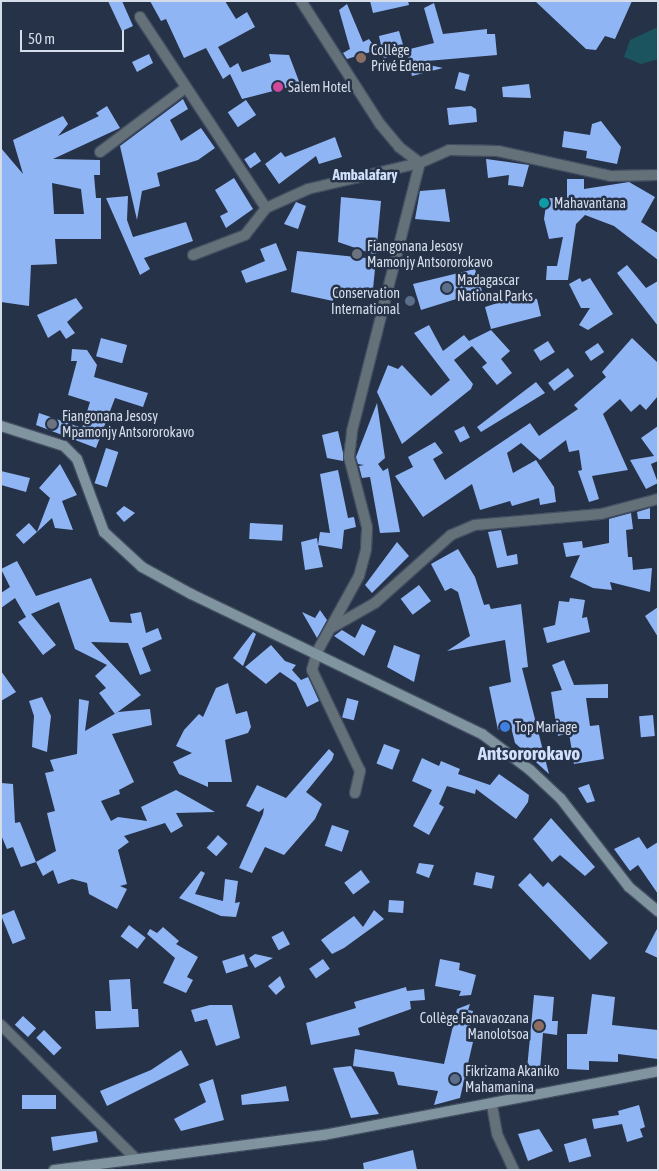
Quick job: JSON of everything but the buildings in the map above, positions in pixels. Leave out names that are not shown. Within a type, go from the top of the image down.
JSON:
[{"type":"street","points":[[301,1],[380,124],[399,147],[420,163]]},
{"type":"street","points":[[140,17],[184,89],[266,208]]},
{"type":"street","points":[[100,152],[184,89]]},
{"type":"street","points":[[193,255],[245,235],[266,208],[308,189],[420,163],[449,150],[476,148],[591,173],[658,175]]},
{"type":"street","points":[[355,793],[360,771],[312,670],[316,652],[333,628],[359,576],[366,549],[367,527],[349,457],[352,431],[420,163]]},
{"type":"street","points":[[1,426],[64,446],[77,459],[104,532],[120,552],[169,583],[316,652],[482,734],[530,770],[561,799],[629,887],[658,911]]},
{"type":"street","points":[[333,628],[375,603],[451,535],[475,525],[592,515],[658,499]]},
{"type":"street","points":[[1,1025],[136,1160]]},
{"type":"street","points":[[54,1170],[292,1140],[492,1105],[658,1071]]},
{"type":"street","points":[[492,1105],[497,1134],[514,1170]]},
{"type":"shaded area","points":[[658,27],[658,59],[641,64],[624,57],[630,40]]},
{"type":"place","name":"Collège Privé Edena","points":[[361,58]]},
{"type":"place","name":"Salem Hotel","points":[[278,87]]},
{"type":"place","name":"Mahavantana","points":[[544,203]]},
{"type":"place","name":"Fiangonana Jesosy Mamonjy Antsororokavo","points":[[357,254]]},
{"type":"place","name":"Madagascar National Parks","points":[[447,288]]},
{"type":"place","name":"Conservation International","points":[[410,301]]},
{"type":"place","name":"Fiangonana Jesosy Mpamonjy Antsororokavo","points":[[52,424]]},
{"type":"place","name":"Top Mariage","points":[[505,727]]},
{"type":"place","name":"Collège Fanavaozana Manolotsoa","points":[[539,1026]]},
{"type":"place","name":"Fikrizama Akaniko Mahamanina","points":[[455,1079]]},
{"type":"district","name":"Ambalafary","points":[[365,175]]},
{"type":"district","name":"Antsororokavo","points":[[529,754]]}]
